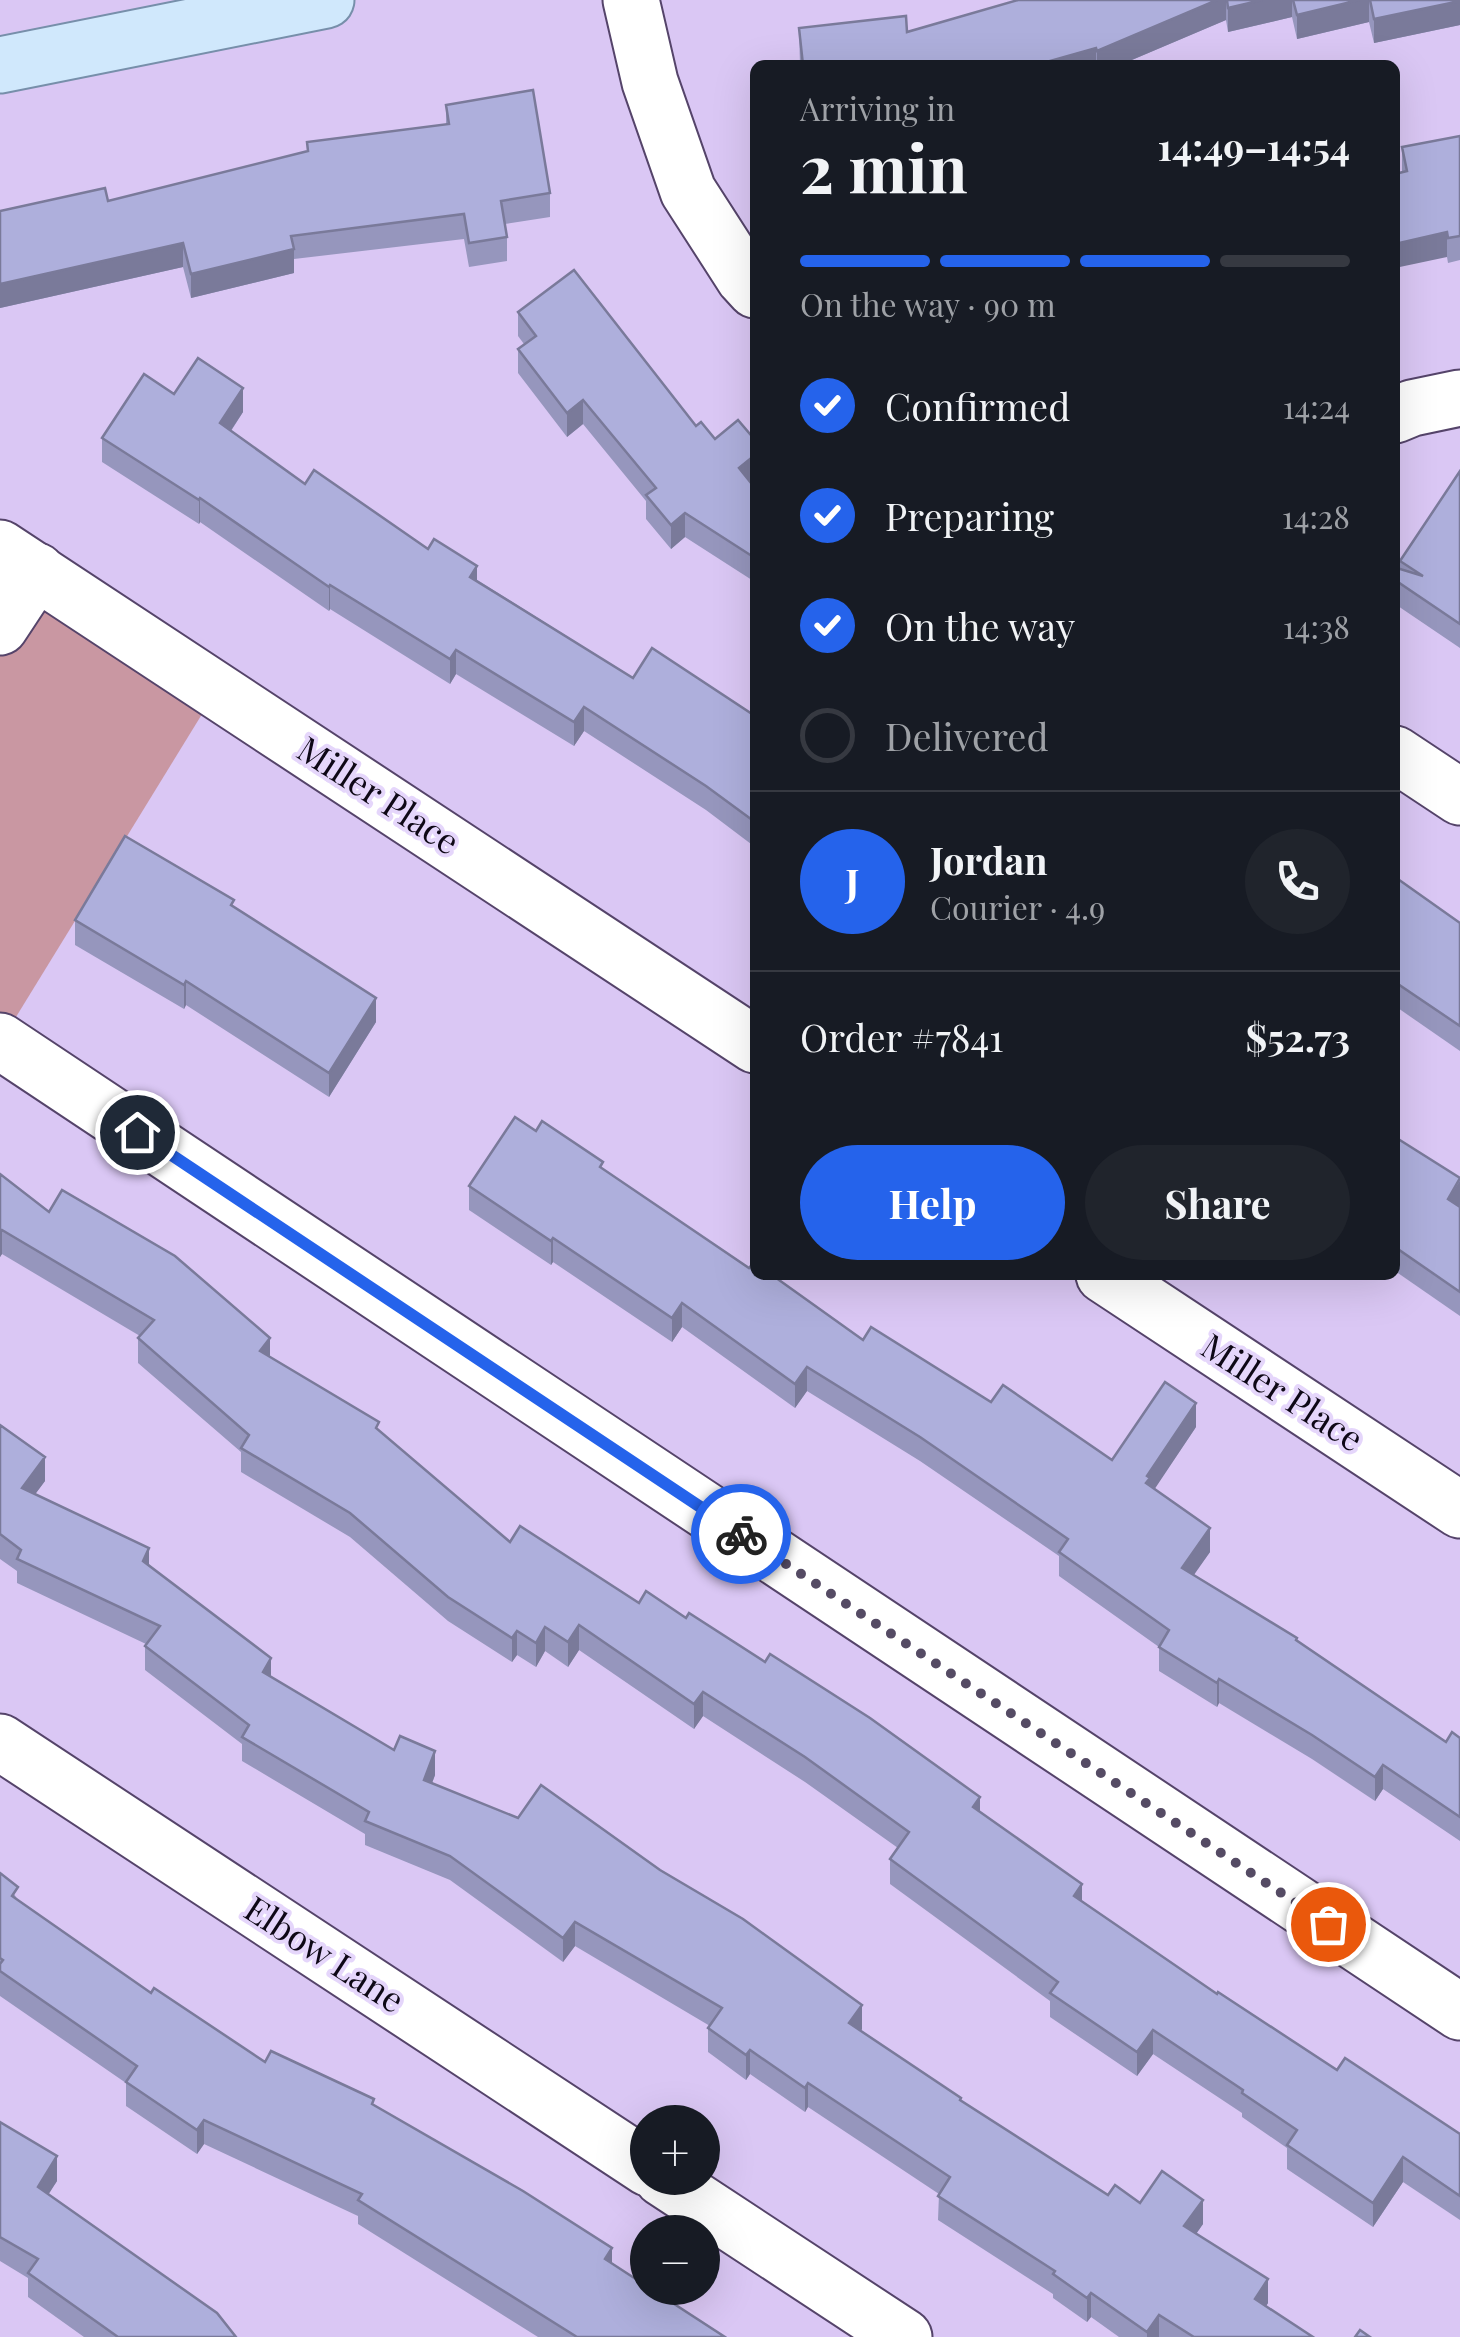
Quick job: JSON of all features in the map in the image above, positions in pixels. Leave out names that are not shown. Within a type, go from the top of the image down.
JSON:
[{"type":"main road","points":[[0,65],[326,0]]},
{"type":"street","points":[[631,0],[650,82],[688,191],[750,285]]},
{"type":"street","points":[[1400,413],[1460,398]]},
{"type":"street","points":[[0,627],[19,559]]},
{"type":"street","name":"Miller Place","points":[[19,559],[750,1042]]},
{"type":"street","points":[[1400,757],[1460,797]]},
{"type":"street","points":[[0,1041],[1460,2012]]},
{"type":"street","name":"Miller Place","points":[[1112,1280],[1460,1510]]},
{"type":"street","name":"Elbow Lane","points":[[0,1742],[630,2156]]},
{"type":"street","points":[[688,2195],[904,2337]]},
{"type":"shaded area","points":[[0,557],[215,693],[0,1043]]},
{"type":"building","points":[[1018,0],[1217,0],[1097,51],[1096,48],[1054,60],[802,60],[799,28],[906,16],[907,32]]},
{"type":"building","points":[[1227,0],[1262,0],[1228,8]]},
{"type":"building","points":[[1293,0],[1359,0],[1297,15]]},
{"type":"building","points":[[1370,0],[1460,0],[1460,1],[1374,19]]},
{"type":"building","points":[[533,90],[550,193],[501,201],[507,237],[469,243],[464,214],[291,236],[294,249],[191,274],[183,243],[0,284],[0,211],[105,188],[108,201],[308,151],[307,142],[449,124],[446,105]]},
{"type":"building","points":[[1460,136],[1460,236],[1448,238],[1447,232],[1400,243],[1400,173],[1407,171],[1402,147]]},
{"type":"building","points":[[574,270],[696,426],[701,422],[715,439],[738,420],[750,434],[750,459],[739,468],[750,482],[750,555],[685,513],[671,525],[646,495],[656,488],[583,400],[567,413],[518,349],[536,336],[518,312]]},
{"type":"building","points":[[198,358],[243,388],[220,423],[305,484],[314,470],[428,549],[434,539],[477,566],[470,577],[633,678],[652,648],[750,713],[750,818],[584,707],[574,722],[456,650],[450,659],[329,587],[200,498],[102,438],[144,374],[174,394]]},
{"type":"building","points":[[1460,471],[1460,624],[1400,583],[1400,569],[1423,576],[1400,561]]},
{"type":"building","points":[[125,836],[234,900],[231,905],[376,998],[329,1073],[186,981],[184,985],[75,920]]},
{"type":"building","points":[[1400,881],[1460,923],[1460,1026],[1400,985]]},
{"type":"building","points":[[515,1117],[536,1131],[542,1121],[603,1162],[600,1167],[750,1267],[750,1280],[779,1280],[863,1340],[871,1327],[991,1402],[1003,1385],[1112,1460],[1165,1382],[1196,1403],[1146,1483],[1210,1528],[1182,1568],[1297,1638],[1446,1742],[1452,1732],[1460,1738],[1460,1817],[1383,1765],[1375,1777],[1219,1679],[1217,1683],[1159,1647],[1169,1630],[1059,1552],[1068,1539],[920,1437],[807,1367],[795,1384],[682,1303],[672,1318],[469,1186]]},
{"type":"building","points":[[1400,1140],[1460,1178],[1448,1199],[1460,1207],[1460,1292],[1400,1250]]},
{"type":"building","points":[[0,1174],[49,1212],[62,1190],[175,1256],[270,1338],[260,1351],[379,1422],[376,1428],[510,1542],[520,1526],[639,1603],[646,1591],[686,1618],[689,1613],[765,1662],[770,1654],[870,1718],[980,1797],[973,1807],[1082,1884],[1074,1896],[1337,2070],[1345,2058],[1460,2134],[1460,2196],[1403,2157],[1373,2203],[1287,2145],[1297,2130],[1153,2030],[1137,2052],[1050,1993],[1058,1982],[890,1859],[909,1832],[805,1757],[703,1692],[694,1704],[579,1625],[568,1642],[545,1627],[536,1643],[517,1631],[512,1638],[448,1597],[350,1513],[241,1448],[249,1435],[138,1338],[154,1320],[0,1232]]},
{"type":"building","points":[[0,1425],[45,1457],[22,1488],[149,1548],[143,1561],[271,1658],[263,1672],[394,1750],[400,1736],[435,1751],[424,1780],[518,1818],[541,1785],[660,1870],[743,1919],[862,2005],[849,2023],[1108,2195],[1115,2185],[1140,2203],[1162,2171],[1203,2200],[1184,2226],[1268,2279],[1255,2299],[1313,2337],[1194,2337],[1159,2315],[1147,2332],[1091,2293],[1087,2298],[1053,2274],[1055,2271],[938,2196],[950,2177],[808,2083],[805,2088],[750,2050],[746,2055],[708,2028],[722,2008],[575,1922],[563,1938],[450,1856],[365,1821],[369,1812],[242,1737],[249,1725],[145,1646],[160,1626],[17,1559],[21,1550],[0,1534]]},
{"type":"building","points":[[0,1873],[18,1887],[12,1896],[151,1993],[154,1988],[265,2062],[271,2051],[374,2099],[372,2104],[523,2191],[612,2248],[605,2259],[630,2275],[630,2305],[676,2305],[725,2337],[577,2337],[358,2200],[362,2194],[204,2120],[197,2130],[126,2082],[137,2066],[0,1971]]},
{"type":"building","points":[[0,2122],[57,2156],[38,2187],[217,2313],[236,2337],[118,2337],[28,2273],[38,2259],[0,2237]]},
{"type":"way so far","points":[[741,1534],[1328,1924]]},
{"type":"route","points":[[137,1132],[741,1534]]}]
